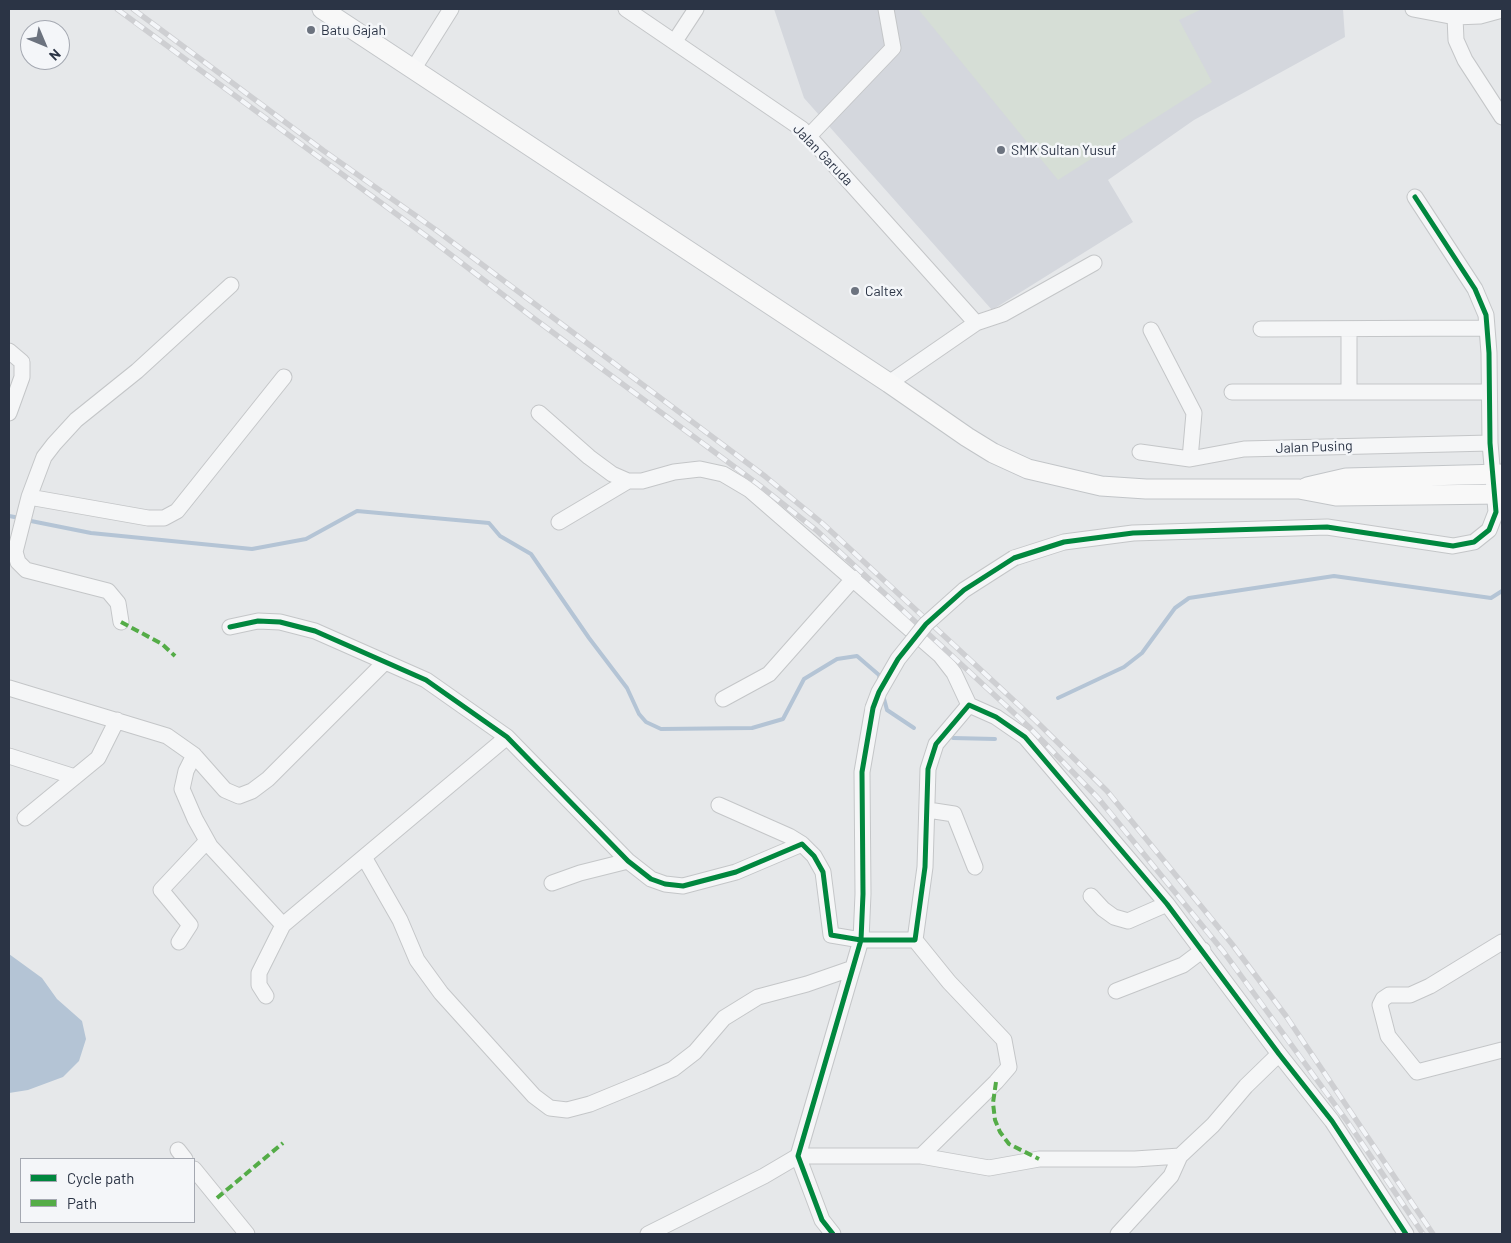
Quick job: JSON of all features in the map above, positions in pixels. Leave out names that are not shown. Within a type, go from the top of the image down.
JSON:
[{"type":"main road","points":[[322,9],[414,68],[992,453],[1037,471],[1101,486],[1146,489],[1299,488],[1346,478],[1497,474]]},
{"type":"main road","points":[[1299,488],[1336,496],[1498,494]]},
{"type":"street","points":[[414,68],[451,9]]},
{"type":"street","name":"Jalan Garuda","points":[[626,9],[802,129],[976,323]]},
{"type":"street","points":[[674,42],[696,9]]},
{"type":"street","points":[[809,136],[893,48],[886,9]]},
{"type":"street","points":[[1413,9],[1455,17],[1480,16],[1502,10]]},
{"type":"street","points":[[1455,17],[1456,40],[1465,60],[1502,117]]},
{"type":"street","points":[[833,1234],[822,1220],[798,1156],[861,940],[863,894],[862,772],[874,708],[879,692],[898,660],[926,624],[964,590],[1014,558],[1074,540],[1133,533],[1327,526],[1453,546],[1474,542],[1489,530],[1496,512],[1498,494],[1497,474],[1490,444],[1490,392],[1486,315],[1475,289],[1414,197]]},
{"type":"street","points":[[889,383],[976,323],[1003,314],[1094,263]]},
{"type":"street","points":[[121,622],[118,603],[108,591],[26,570],[18,562],[15,552],[27,504],[44,457],[76,420],[137,371],[232,285]]},
{"type":"street","points":[[1261,329],[1486,328]]},
{"type":"street","points":[[1349,329],[1349,392]]},
{"type":"street","points":[[1151,330],[1194,413],[1190,459]]},
{"type":"street","points":[[9,351],[22,362],[22,377],[9,413]]},
{"type":"street","points":[[27,504],[148,518],[164,518],[177,511],[284,377]]},
{"type":"street","points":[[1232,392],[1490,392]]},
{"type":"street","points":[[540,413],[589,457],[612,474],[628,481],[642,481],[674,472],[700,468],[723,474],[750,490],[854,578],[940,655],[954,673],[969,704],[996,717],[1025,737],[1167,904],[1279,1054],[1332,1121],[1406,1234]]},
{"type":"street","name":"Jalan Pusing","points":[[1140,452],[1190,459],[1244,450],[1490,444]]},
{"type":"street","points":[[559,522],[628,481]]},
{"type":"street","points":[[723,699],[769,674],[854,578]]},
{"type":"street","points":[[230,627],[258,621],[280,622],[314,631],[426,680],[507,737],[628,861],[651,879],[665,884],[683,886],[736,872],[802,844]]},
{"type":"street","points":[[9,688],[167,736],[194,755],[225,790],[239,796],[252,791],[268,779],[385,662]]},
{"type":"street","points":[[922,1156],[1009,1067],[1004,1040],[949,982],[915,940],[925,866],[928,769],[936,744],[969,704]]},
{"type":"street","points":[[25,818],[98,758],[117,720]]},
{"type":"street","points":[[266,996],[259,985],[259,973],[283,925],[507,737]]},
{"type":"street","points":[[194,755],[186,771],[182,789],[195,819],[207,841],[283,925]]},
{"type":"street","points":[[9,756],[75,777]]},
{"type":"street","points":[[719,805],[789,836],[802,844],[814,856],[823,872],[831,935],[861,940],[915,940]]},
{"type":"street","points":[[928,810],[954,814],[975,867]]},
{"type":"street","points":[[179,942],[190,925],[161,890],[207,841]]},
{"type":"street","points":[[364,857],[400,920],[417,960],[441,993],[534,1096],[550,1108],[567,1110],[590,1104],[646,1081],[680,1063],[695,1052],[724,1018],[758,997],[853,968]]},
{"type":"street","points":[[552,883],[580,873],[628,861]]},
{"type":"street","points":[[1091,896],[1103,909],[1114,917],[1128,921],[1167,904]]},
{"type":"street","points":[[1502,942],[1430,986],[1410,995],[1388,995],[1383,998],[1380,1005],[1388,1036],[1417,1072],[1502,1050]]},
{"type":"street","points":[[1116,991],[1182,966],[1203,950]]},
{"type":"street","points":[[1118,1234],[1171,1176],[1180,1156],[1213,1126],[1246,1086],[1279,1054]]},
{"type":"street","points":[[648,1234],[798,1156],[922,1156],[989,1168],[1039,1159],[1135,1159],[1180,1156]]},
{"type":"street","points":[[195,1170],[246,1234]]},
{"type":"shaded area","name":"SMK Sultan Yusuf","points":[[774,9],[1343,9],[1345,37],[1194,120],[1108,180],[1133,222],[992,310],[804,98]]},
{"type":"shaded area","points":[[918,9],[1202,9],[1179,20],[1212,82],[1058,180]]},
{"type":"water","points":[[9,954],[42,978],[57,999],[82,1021],[86,1039],[79,1061],[63,1077],[28,1090],[9,1093]]},
{"type":"waterway","points":[[26,520],[91,533],[252,549],[306,539],[357,511],[489,523],[500,536],[531,554],[589,638],[627,688],[639,714],[646,722],[661,729],[752,728],[783,719],[804,679],[837,659],[857,656],[879,675],[880,681]]},
{"type":"waterway","points":[[9,516],[20,518]]},
{"type":"waterway","points":[[1058,698],[1124,667],[1142,653],[1175,608],[1189,598],[1334,576],[1491,598],[1502,591]]},
{"type":"waterway","points":[[883,695],[887,710],[914,728]]},
{"type":"waterway","points":[[953,738],[995,739]]},
{"type":"railway","points":[[117,9],[429,238],[532,317],[759,485],[816,530],[1029,727],[1098,798],[1223,951],[1349,1124],[1423,1234]]},
{"type":"railway","points":[[133,9],[324,151],[436,230],[766,477],[822,523],[1035,720],[1107,791],[1232,944],[1286,1016],[1433,1234]]},
{"type":"marked path","points":[[121,622],[162,644],[175,656]]},
{"type":"marked path","points":[[996,1082],[993,1103],[995,1120],[1000,1132],[1009,1144],[1039,1159]]},
{"type":"marked path","points":[[217,1198],[283,1143]]},
{"type":"cycle path","points":[[833,1234],[822,1220],[798,1156],[861,940],[863,894],[862,772],[873,708],[879,692],[898,659],[926,624],[964,590],[1014,558],[1064,542],[1133,533],[1327,527],[1453,546],[1474,542],[1489,530],[1496,512],[1490,443],[1489,353],[1486,315],[1475,289],[1415,197]]},
{"type":"cycle path","points":[[230,627],[258,621],[280,622],[315,631],[426,680],[507,737],[628,861],[651,879],[665,884],[683,886],[736,872],[802,844],[814,856],[823,872],[831,935],[861,940],[915,940],[925,867],[928,769],[936,744],[969,705],[996,717],[1025,737],[1167,904],[1279,1054],[1332,1121],[1406,1234]]},
{"type":"place","name":"Batu Gajah","points":[[311,30]]},
{"type":"place","name":"SMK Sultan Yusuf","points":[[1001,150]]},
{"type":"place","name":"Caltex","points":[[855,291]]}]
